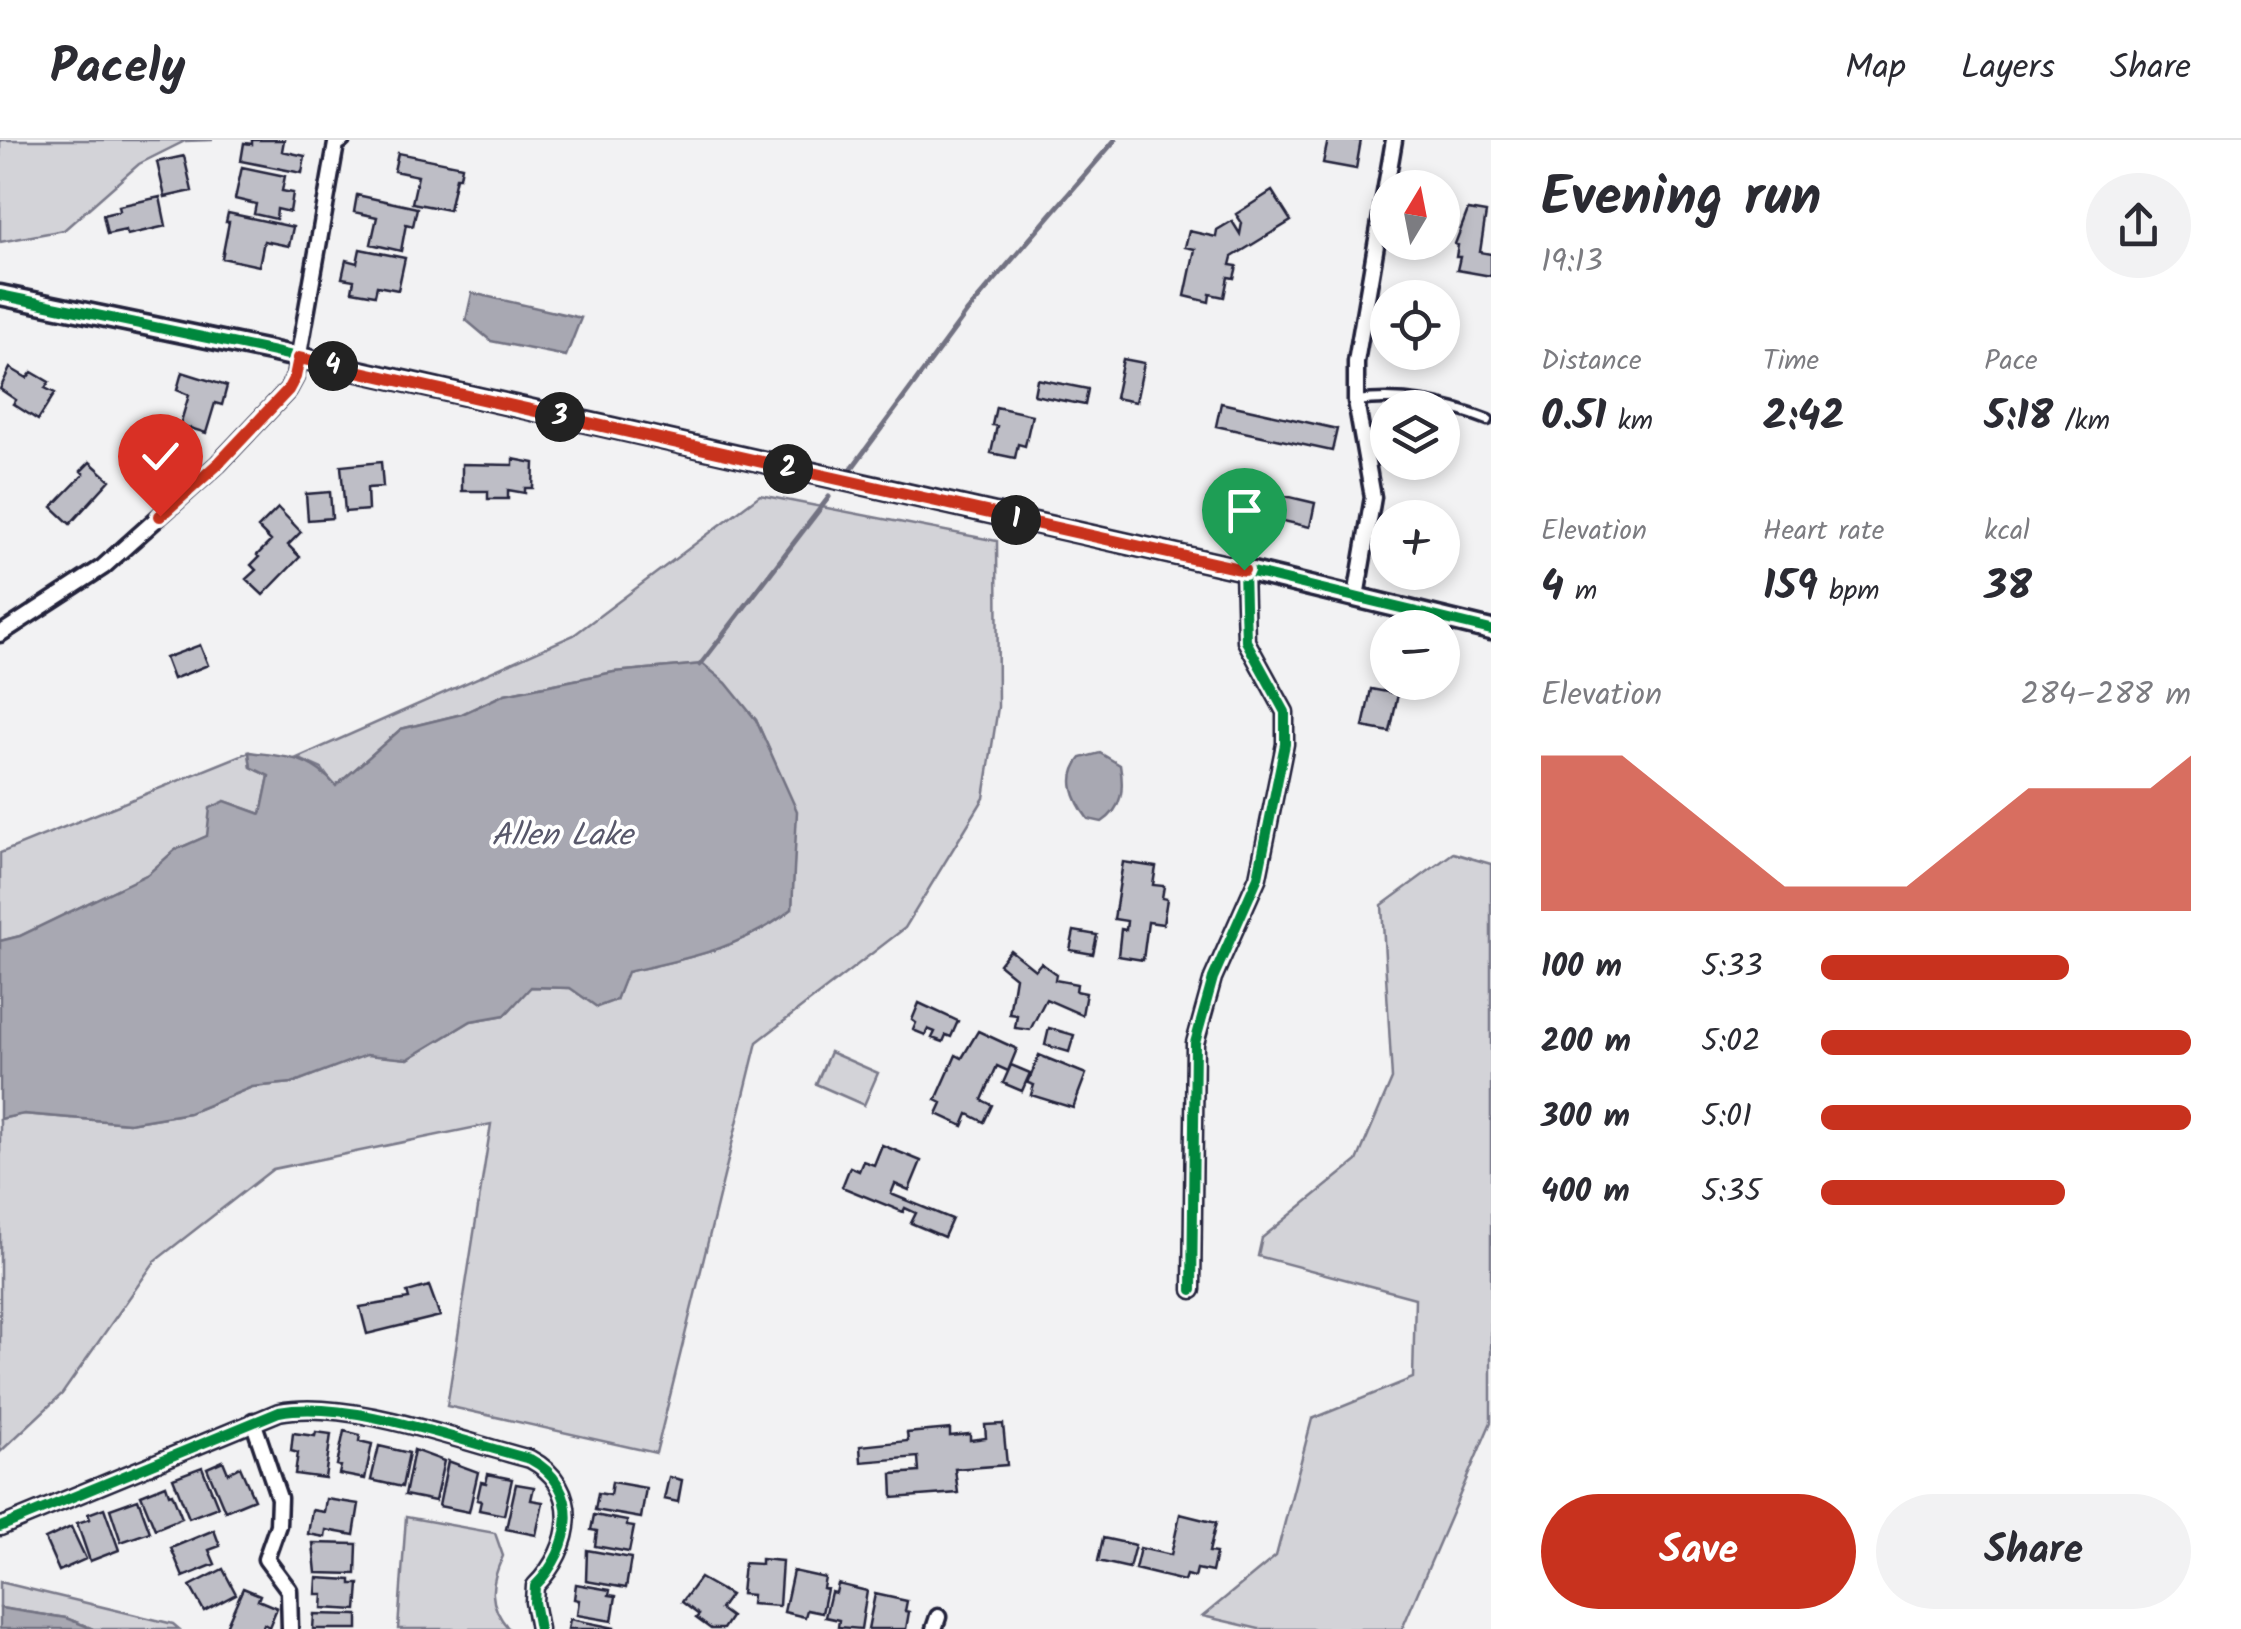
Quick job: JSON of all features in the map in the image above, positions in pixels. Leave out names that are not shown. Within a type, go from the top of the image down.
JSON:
[{"type":"street","points":[[0,634],[103,567],[218,464],[288,390],[299,358],[336,144],[342,140]]},
{"type":"street","points":[[1356,597],[1373,497],[1356,400],[1356,362],[1394,140]]},
{"type":"street","points":[[0,295],[299,358],[1244,570],[1491,630]]},
{"type":"street","points":[[0,306],[40,310],[59,307]]},
{"type":"street","points":[[1192,1290],[1194,1043],[1213,978],[1258,877],[1287,725],[1285,712],[1246,641],[1244,570]]},
{"type":"street","points":[[0,1527],[253,1421],[279,1412],[322,1407],[492,1449],[546,1468],[558,1481],[566,1514],[565,1537],[550,1571],[536,1586],[534,1602],[539,1629]]},
{"type":"street","points":[[253,1421],[280,1498],[278,1526],[266,1559],[289,1590],[290,1629]]},
{"type":"lane","points":[[1356,400],[1421,400],[1488,420]]},
{"type":"shaded area","points":[[0,140],[213,140],[185,141],[139,164],[64,230],[0,242]]},
{"type":"shaded area","points":[[760,495],[997,541],[998,707],[984,798],[905,928],[757,1042],[656,1453],[447,1406],[491,1124],[273,1169],[155,1261],[62,1394],[0,1452],[0,1119],[23,1114],[129,1123],[189,1113],[252,1087],[292,1083],[366,1054],[408,1059],[471,1021],[505,1015],[530,987],[570,988],[616,1000],[626,972],[734,943],[792,909],[796,811],[756,720],[703,664],[614,672],[505,694],[462,714],[401,729],[335,787],[322,769],[297,758],[574,635]]},
{"type":"shaded area","points":[[249,752],[251,767],[269,776],[261,814],[225,801],[208,836],[175,850],[149,874],[20,936],[0,941],[0,853]]},
{"type":"shaded area","points":[[1453,853],[1491,864],[1491,1422],[1402,1629],[1259,1629],[1203,1616],[1276,1556],[1312,1419],[1413,1378],[1415,1298],[1258,1256],[1262,1238],[1357,1161],[1392,1079],[1382,905]]},
{"type":"shaded area","points":[[830,1052],[878,1073],[864,1105],[816,1084]]},
{"type":"shaded area","points":[[406,1517],[495,1533],[503,1556],[493,1585],[494,1602],[509,1629],[398,1629]]},
{"type":"shaded area","points":[[0,1582],[173,1624],[179,1629],[93,1629],[66,1618],[0,1608]]},
{"type":"water","points":[[472,293],[581,318],[566,356],[491,341],[466,320]]},
{"type":"water","name":"Allen Lake","points":[[703,664],[726,683],[756,720],[797,811],[792,909],[774,922],[734,943],[627,972],[616,1000],[597,1007],[570,988],[531,987],[505,1015],[471,1021],[408,1059],[366,1055],[292,1083],[252,1087],[189,1113],[129,1123],[24,1114],[0,1119],[0,941],[20,936],[148,874],[175,850],[207,836],[210,808],[225,801],[261,814],[269,776],[251,767],[249,752],[307,763],[336,786],[401,729],[462,714],[505,694],[614,672]]},
{"type":"water","points":[[1100,753],[1120,765],[1122,782],[1118,804],[1102,822],[1088,819],[1075,797],[1072,781],[1081,758]]},
{"type":"water","points":[[0,1608],[66,1618],[93,1629],[0,1629]]},
{"type":"building","points":[[252,140],[284,140],[282,151],[305,156],[302,173],[241,161],[244,143],[252,144]]},
{"type":"building","points":[[1328,140],[1361,140],[1356,169],[1323,163]]},
{"type":"building","points":[[398,153],[462,166],[449,210],[412,203],[418,176],[394,171]]},
{"type":"building","points":[[184,156],[192,191],[165,197],[157,162]]},
{"type":"building","points":[[242,167],[285,176],[282,191],[293,193],[290,212],[277,209],[276,219],[254,214],[256,204],[235,199]]},
{"type":"building","points":[[1272,191],[1291,221],[1232,257],[1230,265],[1237,266],[1234,278],[1228,277],[1224,297],[1210,294],[1209,302],[1185,296],[1195,249],[1185,247],[1189,231],[1216,237],[1217,230],[1232,221],[1240,234],[1242,223],[1236,214]]},
{"type":"building","points":[[357,195],[417,208],[413,226],[406,224],[401,251],[371,244],[377,217],[354,212]]},
{"type":"building","points":[[160,197],[166,226],[127,235],[126,230],[107,234],[103,215],[120,211],[119,206]]},
{"type":"building","points":[[1468,210],[1486,213],[1480,252],[1491,254],[1491,276],[1457,270],[1460,231]]},
{"type":"building","points":[[228,213],[293,227],[289,246],[264,241],[259,266],[222,258]]},
{"type":"building","points":[[360,249],[405,258],[398,290],[377,286],[375,295],[352,291],[354,280],[342,278],[346,260],[357,263]]},
{"type":"building","points":[[1123,359],[1144,363],[1136,402],[1115,398]]},
{"type":"building","points":[[10,368],[27,378],[32,372],[49,382],[45,388],[55,393],[38,420],[13,404],[16,400],[0,389]]},
{"type":"building","points":[[182,372],[227,386],[222,405],[215,403],[206,433],[180,425],[189,395],[177,390]]},
{"type":"building","points":[[1037,379],[1088,389],[1085,405],[1034,395]]},
{"type":"building","points":[[1221,403],[1337,429],[1332,451],[1216,426]]},
{"type":"building","points":[[996,407],[1032,415],[1025,446],[1018,444],[1015,458],[991,453],[997,426],[992,425]]},
{"type":"building","points":[[513,459],[534,463],[533,488],[525,488],[525,493],[508,490],[508,499],[488,499],[488,491],[462,491],[462,464],[513,465]]},
{"type":"building","points":[[90,462],[110,480],[70,524],[52,507],[84,474],[81,471]]},
{"type":"building","points":[[381,462],[383,487],[367,488],[368,510],[345,512],[341,466]]},
{"type":"building","points":[[1253,491],[1271,495],[1269,506],[1274,507],[1277,494],[1315,503],[1310,527],[1248,513]]},
{"type":"building","points":[[330,492],[332,518],[308,520],[306,494]]},
{"type":"building","points":[[278,508],[301,532],[288,545],[300,557],[263,595],[246,579],[256,570],[251,565],[257,555],[271,541],[258,528]]},
{"type":"building","points":[[200,645],[208,665],[173,679],[165,658]]},
{"type":"building","points":[[1370,694],[1370,700],[1397,700],[1390,732],[1363,727]]},
{"type":"building","points":[[1123,862],[1156,867],[1153,885],[1164,886],[1162,898],[1167,899],[1163,924],[1148,922],[1143,960],[1118,956],[1121,929],[1126,930],[1127,921],[1114,919]]},
{"type":"building","points":[[1074,931],[1097,935],[1093,954],[1070,950]]},
{"type":"building","points":[[1010,950],[1035,970],[1041,963],[1056,974],[1055,980],[1077,984],[1076,991],[1086,993],[1082,1015],[1046,999],[1030,1030],[1015,1028],[1017,1015],[1009,1014],[1015,977],[999,964]]},
{"type":"building","points":[[919,1003],[958,1021],[951,1037],[946,1035],[943,1042],[932,1038],[935,1032],[928,1029],[925,1035],[913,1030],[916,1023],[912,1020]]},
{"type":"building","points":[[1049,1028],[1074,1035],[1069,1052],[1045,1045]]},
{"type":"building","points":[[978,1031],[1017,1049],[1008,1071],[997,1066],[982,1100],[992,1105],[984,1122],[968,1114],[963,1126],[937,1114],[942,1103],[936,1100],[956,1055],[962,1058]]},
{"type":"building","points":[[1039,1055],[1086,1074],[1073,1108],[1031,1095],[1034,1085],[1028,1083]]},
{"type":"building","points":[[1011,1065],[1030,1073],[1022,1091],[1003,1083]]},
{"type":"building","points":[[882,1145],[921,1161],[909,1190],[895,1184],[891,1194],[952,1219],[944,1237],[911,1223],[916,1213],[905,1208],[903,1212],[842,1187],[850,1167],[859,1171],[863,1161],[874,1165]]},
{"type":"building","points":[[429,1286],[440,1316],[367,1334],[360,1307],[409,1299],[407,1292]]},
{"type":"building","points":[[1003,1424],[1007,1465],[955,1469],[958,1493],[893,1498],[892,1474],[919,1472],[918,1457],[861,1462],[860,1446],[908,1441],[907,1433],[950,1429],[950,1436],[970,1434],[970,1440],[986,1438],[985,1425]]},
{"type":"building","points":[[344,1431],[360,1435],[359,1441],[372,1444],[365,1479],[339,1474],[341,1466],[337,1465]]},
{"type":"building","points":[[316,1432],[331,1434],[325,1478],[295,1474],[298,1453],[291,1451],[293,1433],[315,1436]]},
{"type":"building","points":[[379,1446],[409,1453],[402,1487],[371,1480]]},
{"type":"building","points":[[414,1450],[444,1461],[435,1501],[405,1495]]},
{"type":"building","points":[[223,1461],[228,1473],[240,1467],[254,1499],[225,1511],[207,1468]]},
{"type":"building","points":[[448,1461],[478,1472],[469,1512],[439,1506]]},
{"type":"building","points":[[202,1467],[218,1507],[189,1518],[173,1478]]},
{"type":"building","points":[[488,1474],[512,1479],[504,1515],[479,1510],[481,1482],[486,1483]]},
{"type":"building","points":[[669,1477],[682,1480],[678,1502],[664,1499]]},
{"type":"building","points":[[612,1482],[646,1488],[641,1518],[595,1510],[598,1493],[610,1495]]},
{"type":"building","points":[[516,1484],[534,1487],[531,1500],[543,1502],[536,1535],[506,1529]]},
{"type":"building","points":[[166,1485],[182,1518],[155,1529],[141,1495]]},
{"type":"building","points":[[138,1499],[150,1532],[121,1542],[110,1509]]},
{"type":"building","points":[[326,1499],[359,1504],[354,1535],[326,1530],[325,1537],[308,1534],[312,1510],[324,1512]]},
{"type":"building","points":[[104,1508],[119,1550],[90,1561],[77,1523]]},
{"type":"building","points":[[1180,1514],[1216,1523],[1209,1552],[1216,1553],[1212,1572],[1197,1569],[1195,1577],[1186,1575],[1184,1581],[1135,1569],[1140,1548],[1171,1555]]},
{"type":"building","points":[[594,1515],[627,1521],[627,1526],[634,1527],[629,1552],[595,1546],[597,1531],[591,1530]]},
{"type":"building","points":[[71,1527],[86,1559],[59,1571],[45,1539]]},
{"type":"building","points":[[214,1530],[220,1546],[209,1550],[215,1564],[183,1577],[171,1548]]},
{"type":"building","points":[[1103,1538],[1135,1545],[1129,1568],[1098,1561]]},
{"type":"building","points":[[313,1543],[357,1544],[356,1574],[316,1573]]},
{"type":"building","points":[[587,1550],[631,1558],[626,1588],[586,1581]]},
{"type":"building","points":[[761,1559],[782,1561],[779,1606],[751,1604],[752,1595],[741,1594],[744,1563],[761,1564]]},
{"type":"building","points":[[223,1569],[236,1594],[204,1611],[190,1586]]},
{"type":"building","points":[[793,1571],[825,1578],[822,1613],[807,1610],[805,1617],[784,1612]]},
{"type":"building","points":[[317,1578],[359,1584],[357,1610],[322,1608],[323,1594],[316,1594]]},
{"type":"building","points":[[700,1578],[730,1595],[720,1609],[731,1617],[723,1629],[711,1629],[682,1602]]},
{"type":"building","points":[[576,1584],[610,1590],[609,1595],[616,1596],[612,1621],[577,1615]]},
{"type":"building","points":[[838,1584],[867,1591],[861,1629],[838,1627],[839,1620],[825,1617],[831,1592],[836,1593]]},
{"type":"building","points":[[243,1588],[277,1608],[269,1627],[264,1624],[262,1629],[225,1629]]},
{"type":"building","points":[[875,1594],[907,1601],[906,1629],[868,1629]]},
{"type":"building","points":[[314,1614],[358,1615],[358,1629],[313,1629]]},
{"type":"building","points":[[570,1619],[615,1628],[615,1629],[568,1629]]},
{"type":"waterway","points":[[852,468],[967,312],[1115,140]]},
{"type":"waterway","points":[[700,665],[829,497]]},
{"type":"cycle path","points":[[0,295],[270,351],[1244,570],[1491,630]]},
{"type":"cycle path","points":[[1192,1290],[1195,1043],[1213,978],[1258,877],[1285,744],[1285,712],[1246,641],[1244,570]]},
{"type":"cycle path","points":[[0,1527],[279,1412],[338,1411],[371,1416],[530,1459],[547,1471],[565,1501],[567,1519],[558,1554],[535,1586],[539,1629]]},
{"type":"route","points":[[160,516],[218,464],[288,390],[299,358],[1244,570]]}]
